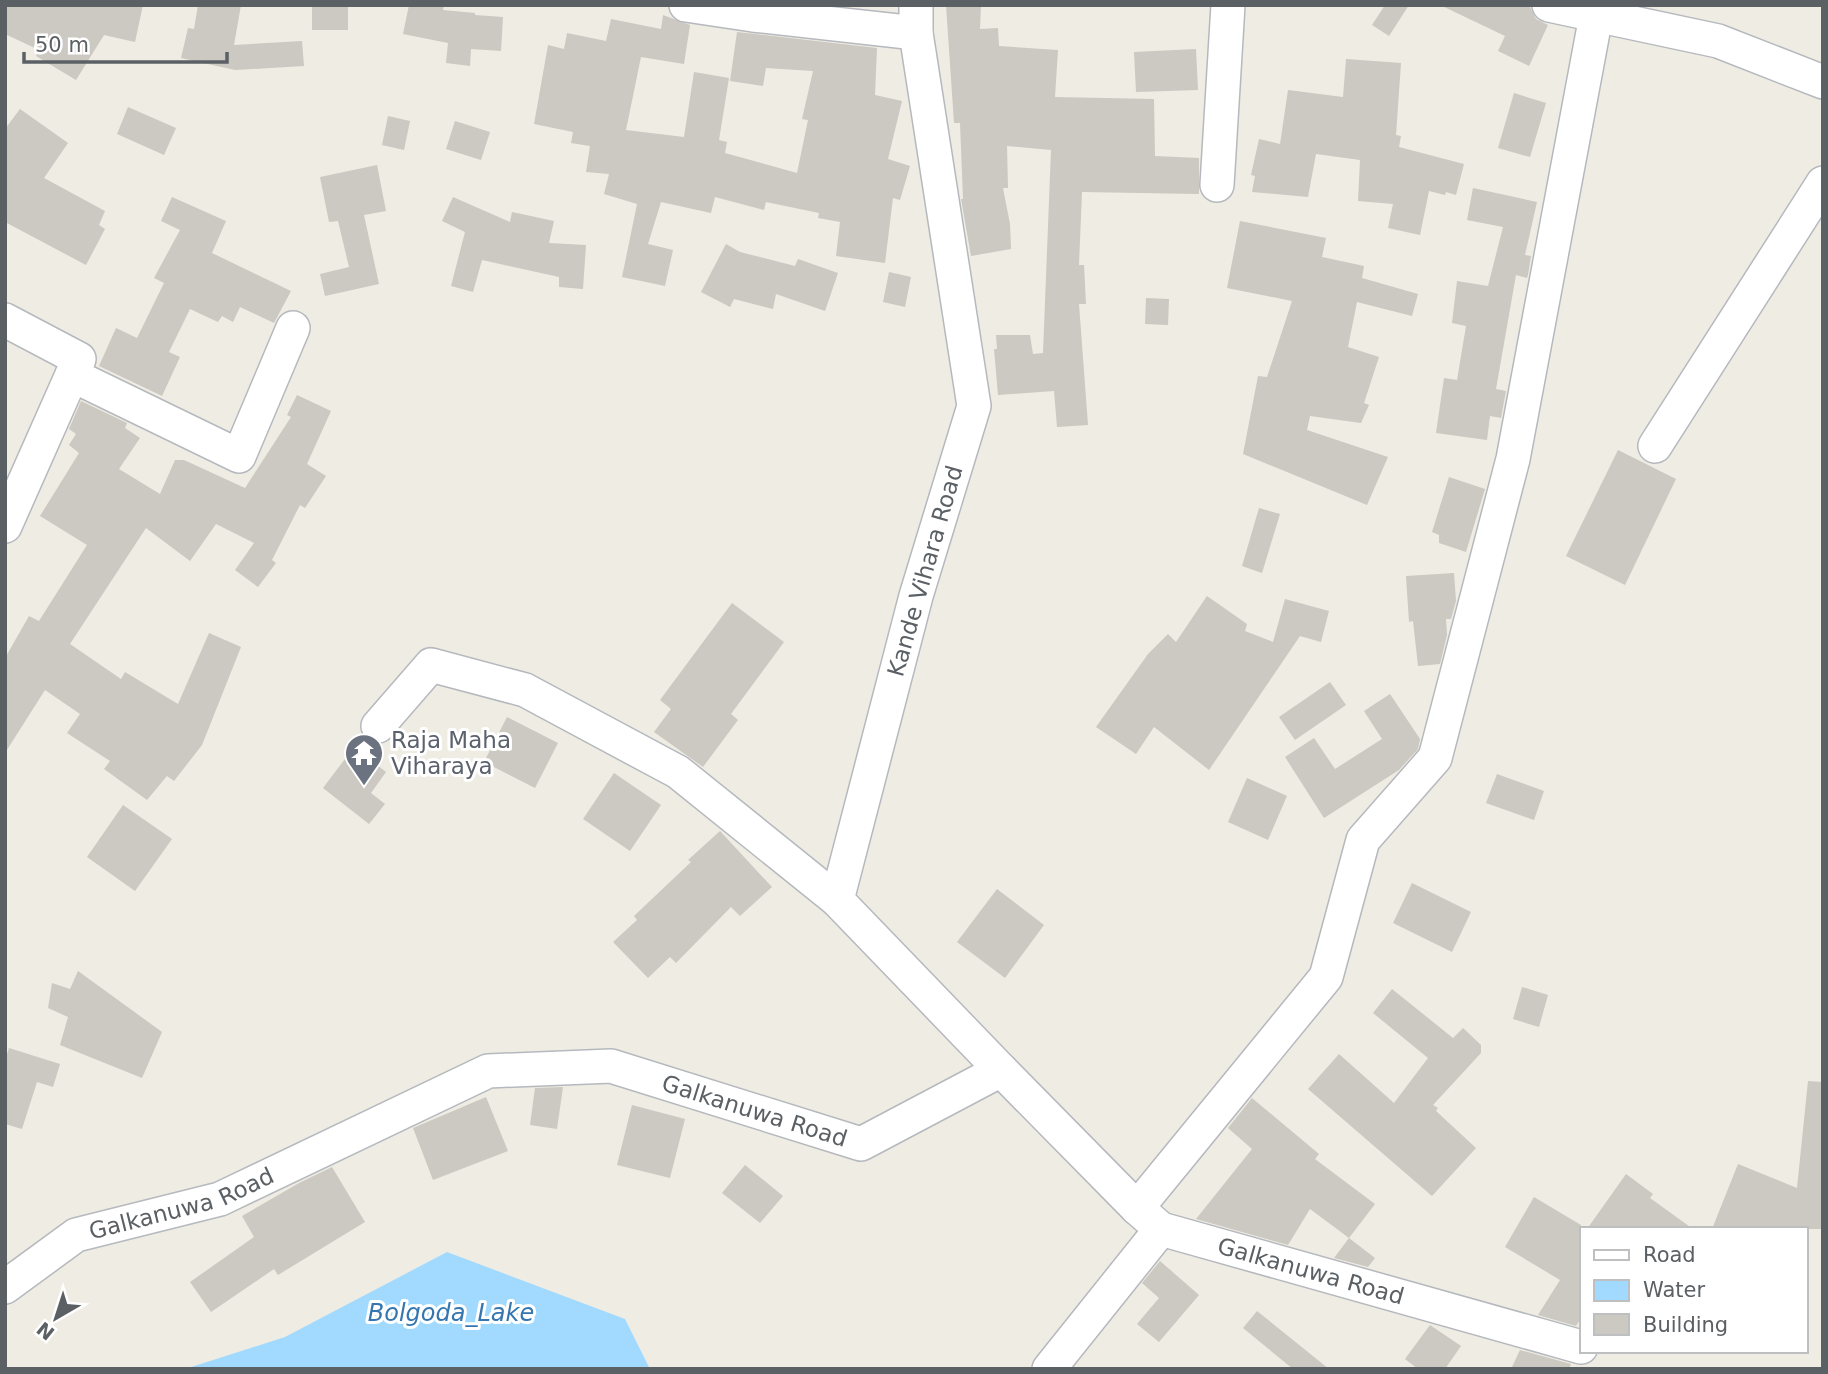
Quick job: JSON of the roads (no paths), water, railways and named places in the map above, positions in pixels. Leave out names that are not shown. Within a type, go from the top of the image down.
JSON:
[{"type":"street","points":[[686,5],[916,19]]},
{"type":"street","points":[[1217,185],[1228,5]]},
{"type":"street","points":[[1549,5],[1718,41],[1823,82]]},
{"type":"street","points":[[1049,1369],[1149,1218],[1326,977],[1363,840],[1435,758],[1513,459],[1596,16]]},
{"type":"street","name":"Kande Vihara Road","points":[[837,900],[916,596],[974,406],[916,19]]},
{"type":"street","points":[[1656,446],[1823,183]]},
{"type":"street","points":[[5,320],[79,359],[5,526]]},
{"type":"street","points":[[72,375],[239,456],[293,328]]},
{"type":"street","points":[[378,726],[431,665],[525,690],[678,772],[837,900],[1001,1070]]},
{"type":"street","name":"Galkanuwa Road","points":[[5,1287],[76,1235],[220,1199],[488,1071],[611,1066],[861,1144],[1001,1070],[1149,1218],[1580,1349]]},
{"type":"water","name":"Bolgoda_Lake","points":[[447,1252],[625,1319],[650,1369],[185,1369],[285,1337]]},
{"type":"place","name":"Raja Maha Viharaya","points":[[364,787]]}]
